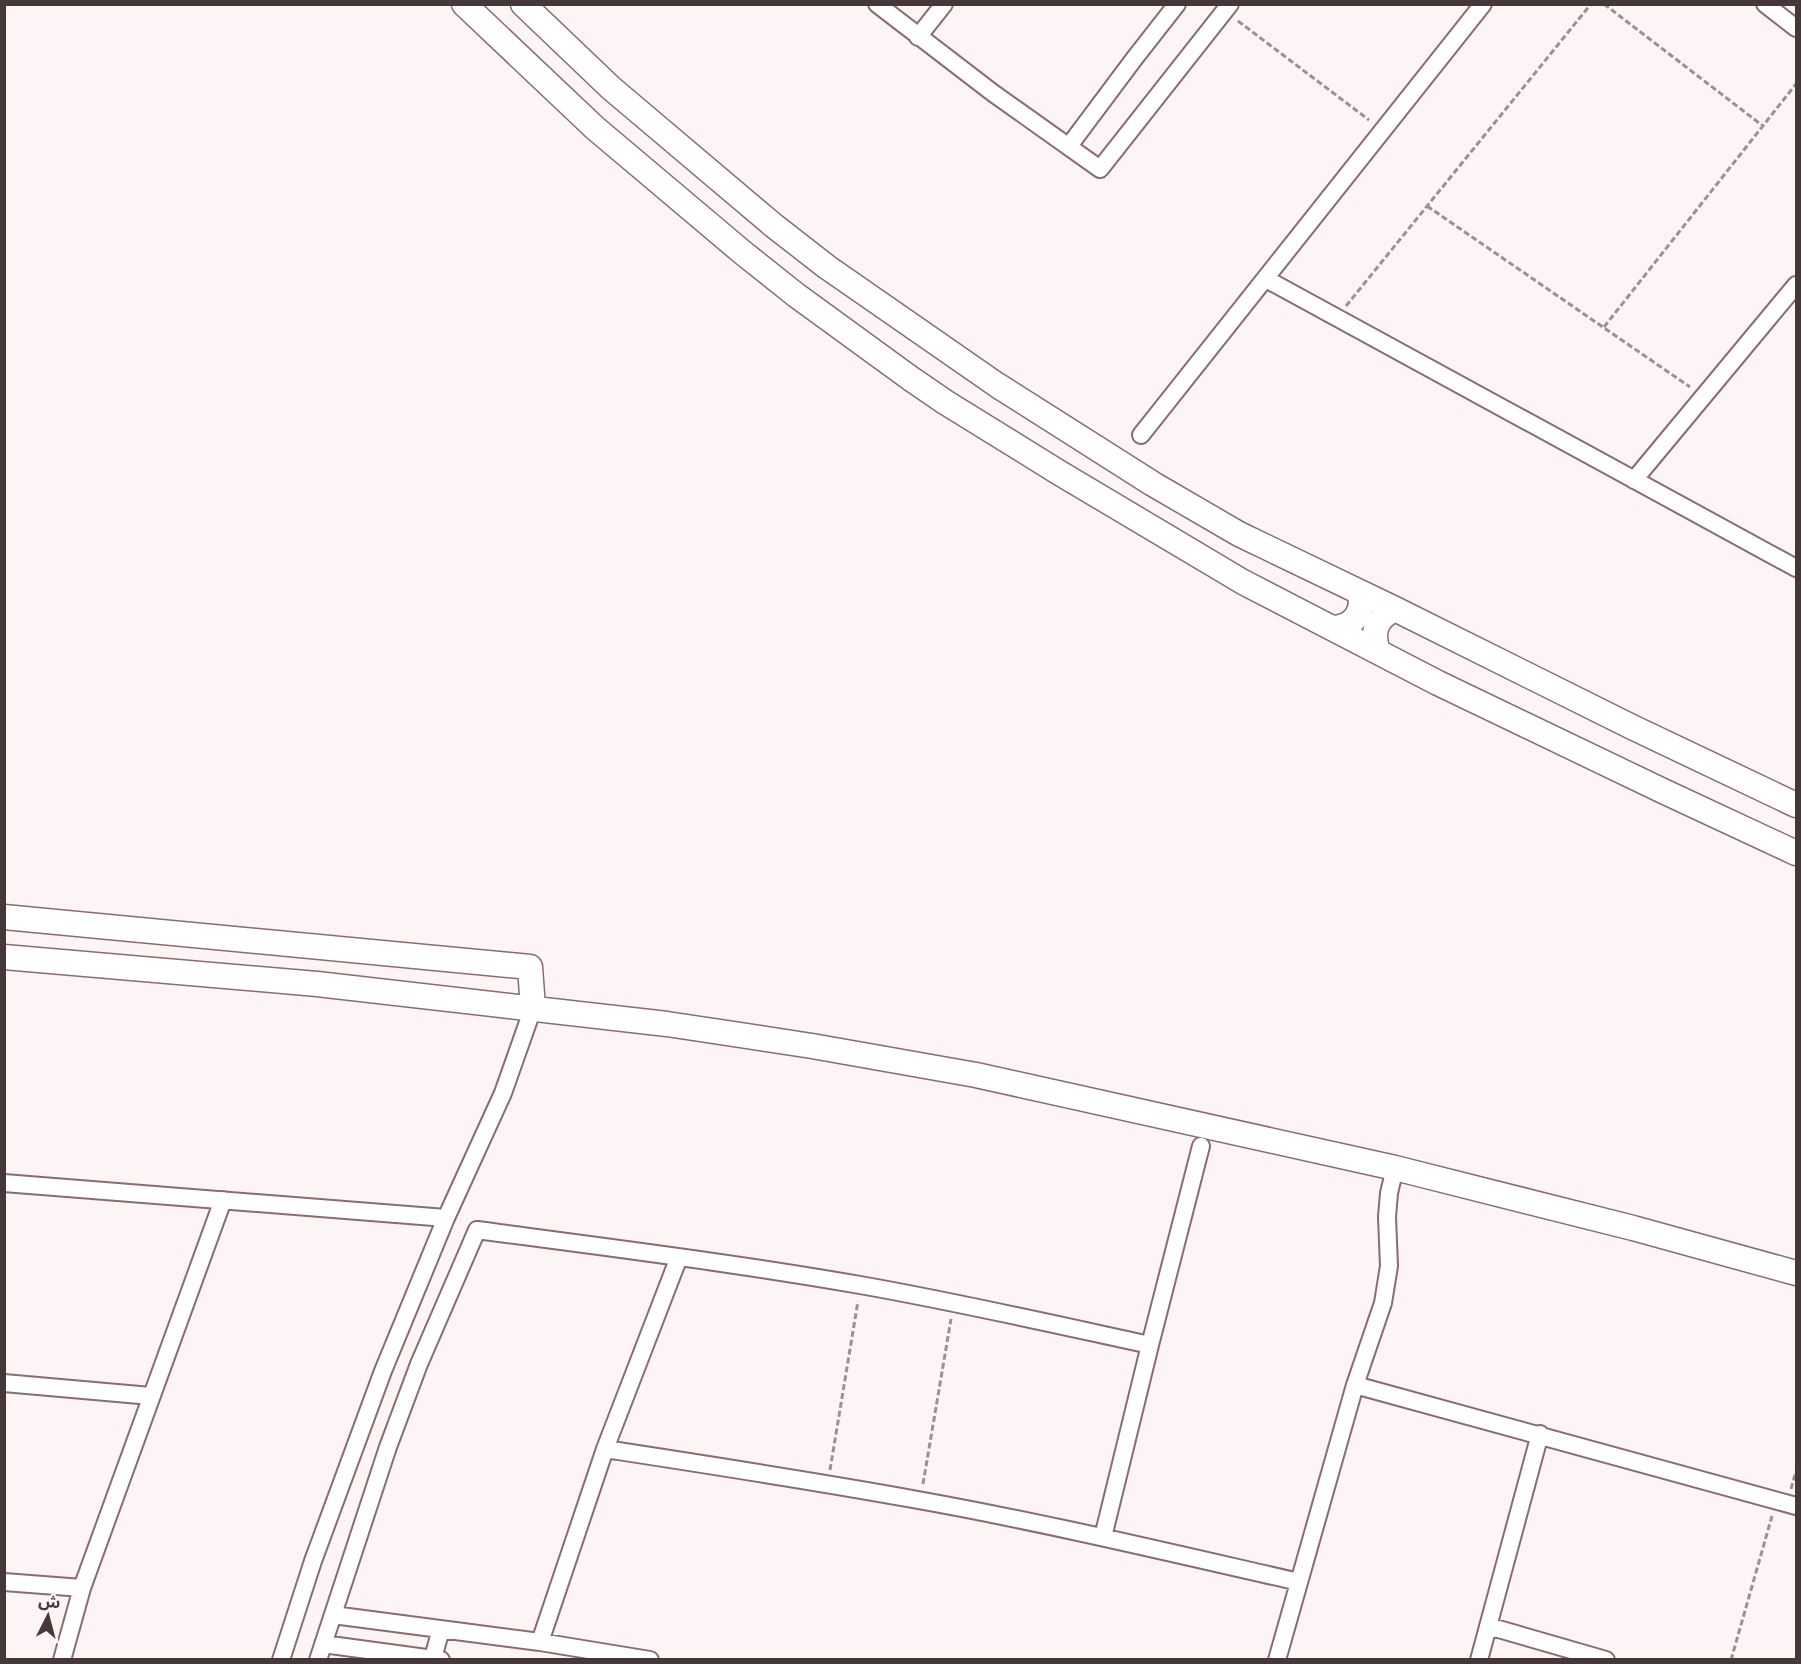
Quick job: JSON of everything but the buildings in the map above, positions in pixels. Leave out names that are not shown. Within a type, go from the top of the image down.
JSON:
[{"type":"street","points":[[464,4],[595,128],[725,238],[796,295],[910,378],[1013,445],[1243,582],[1460,693],[1797,853]]},
{"type":"street","points":[[523,4],[611,88],[773,225],[827,267],[997,385],[1192,509],[1632,727],[1797,805]]},
{"type":"street","points":[[876,4],[993,93],[1100,169],[1227,8]]},
{"type":"street","points":[[918,37],[944,4]]},
{"type":"street","points":[[1069,146],[1177,4]]},
{"type":"street","points":[[1141,435],[1483,4]]},
{"type":"street","points":[[1765,4],[1797,28]]},
{"type":"street","points":[[1266,279],[1797,568]]},
{"type":"street","points":[[1634,480],[1797,285]]},
{"type":"street","points":[[1333,628],[1340,628],[1354,621],[1361,608],[1360,593]]},
{"type":"street","points":[[1378,651],[1374,634],[1376,626],[1380,618],[1395,609]]},
{"type":"street","points":[[4,917],[530,967],[533,1008],[503,1093],[446,1218],[387,1360],[313,1561],[281,1659]]},
{"type":"street","points":[[4,957],[317,984],[667,1024],[745,1035],[976,1075],[1395,1168],[1634,1228],[1797,1273]]},
{"type":"street","points":[[1103,1537],[1202,1146]]},
{"type":"street","points":[[1277,1659],[1355,1384],[1383,1303],[1387,1284],[1389,1248],[1387,1217],[1389,1193],[1395,1168]]},
{"type":"street","points":[[4,1183],[446,1218]]},
{"type":"street","points":[[62,1659],[82,1588],[223,1200]]},
{"type":"street","points":[[441,1629],[437,1659],[321,1652],[388,1447],[419,1364],[477,1230],[760,1268],[861,1285],[953,1302],[1150,1345]]},
{"type":"street","points":[[540,1642],[605,1449],[679,1257]]},
{"type":"street","points":[[4,1383],[151,1396]]},
{"type":"street","points":[[1355,1384],[1797,1506]]},
{"type":"street","points":[[1479,1659],[1540,1434]]},
{"type":"street","points":[[605,1449],[921,1500],[1103,1537],[1299,1582]]},
{"type":"street","points":[[4,1582],[82,1588]]},
{"type":"street","points":[[333,1615],[650,1659]]},
{"type":"street","points":[[1488,1626],[1606,1659]]},
{"type":"path","points":[[1337,317],[1591,4]]},
{"type":"path","points":[[1604,4],[1763,126]]},
{"type":"path","points":[[1227,8],[1383,130]]},
{"type":"path","points":[[1604,327],[1797,84]]},
{"type":"path","points":[[1427,206],[1703,397]]},
{"type":"path","points":[[828,1484],[861,1285]]},
{"type":"path","points":[[921,1500],[953,1302]]},
{"type":"path","points":[[1731,1659],[1776,1500]]}]
